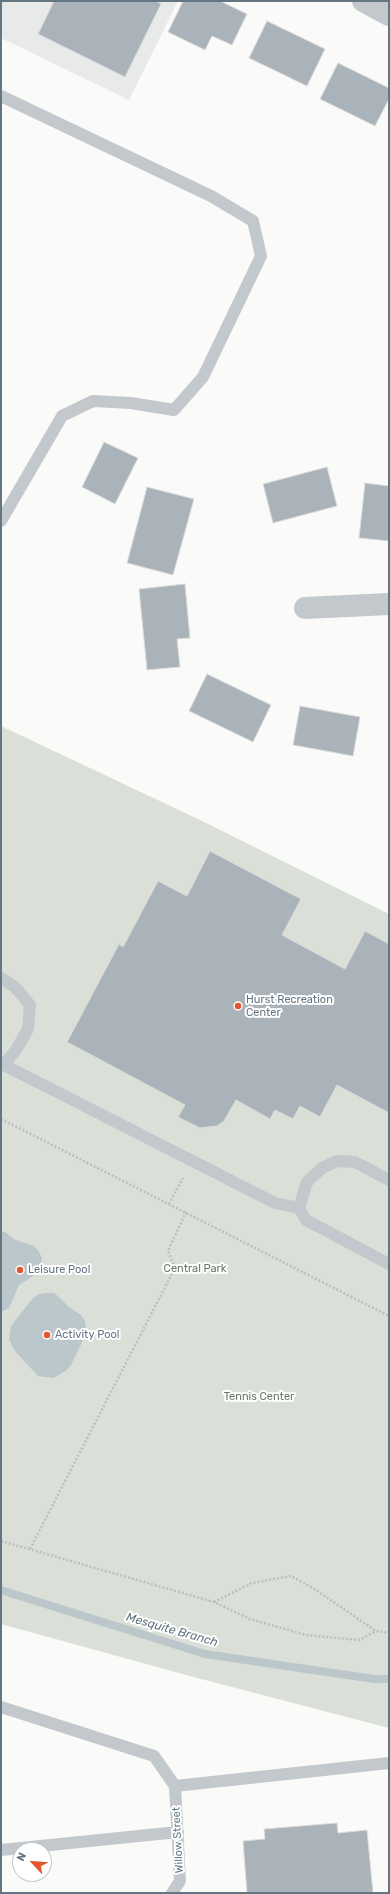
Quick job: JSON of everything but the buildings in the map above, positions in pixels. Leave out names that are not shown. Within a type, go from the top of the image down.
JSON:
[{"type":"street","points":[[305,608],[389,604]]},
{"type":"lane","points":[[1,96],[211,196],[254,221],[261,256],[203,378],[174,410],[131,403],[93,402],[62,416],[1,521]]},
{"type":"lane","points":[[1,978],[15,987],[30,1005],[28,1029],[16,1050],[3,1064],[275,1203],[300,1208]]},
{"type":"lane","points":[[389,1180],[355,1162],[337,1161],[322,1168],[307,1182],[300,1208],[306,1220],[389,1264]]},
{"type":"lane","points":[[1,1707],[154,1756],[175,1786],[389,1763]]},
{"type":"lane","name":"Willow Street","points":[[172,1893],[180,1881],[175,1786]]},
{"type":"lane","points":[[1,1850],[178,1832]]},
{"type":"path","points":[[1,1119],[389,1316]]},
{"type":"path","points":[[169,1204],[192,1160]]},
{"type":"path","points":[[30,1549],[175,1268],[168,1251],[186,1212]]},
{"type":"path","points":[[1,1541],[214,1602],[250,1619],[306,1635],[359,1640],[376,1631]]},
{"type":"path","points":[[214,1602],[252,1583],[291,1576],[316,1590],[376,1631],[389,1633]]},
{"type":"shaded area","points":[[1,1],[178,1],[129,100],[1,38]]},
{"type":"shaded area","name":"Leisure Pool","points":[[1,1232],[5,1232],[15,1240],[32,1245],[38,1250],[42,1258],[38,1273],[19,1285],[9,1308],[1,1312]]},
{"type":"shaded area","name":"Activity Pool","points":[[54,1293],[69,1307],[81,1315],[85,1321],[86,1329],[85,1336],[71,1365],[66,1371],[53,1378],[38,1376],[14,1350],[9,1339],[11,1326],[32,1299],[39,1294]]},
{"type":"green space","name":"Central Park","points":[[1,726],[200,820],[389,914],[389,1728],[186,1675],[1,1624]]},
{"type":"waterway","name":"Mesquite Branch","points":[[1,1590],[205,1654],[374,1679],[389,1679]]},
{"type":"place","name":"Hurst Recreation Center","points":[[238,1006]]},
{"type":"place","name":"Leisure Pool","points":[[20,1270]]},
{"type":"place","name":"Activity Pool","points":[[47,1335]]},
{"type":"park label","name":"Tennis Center","points":[[259,1397]]}]
